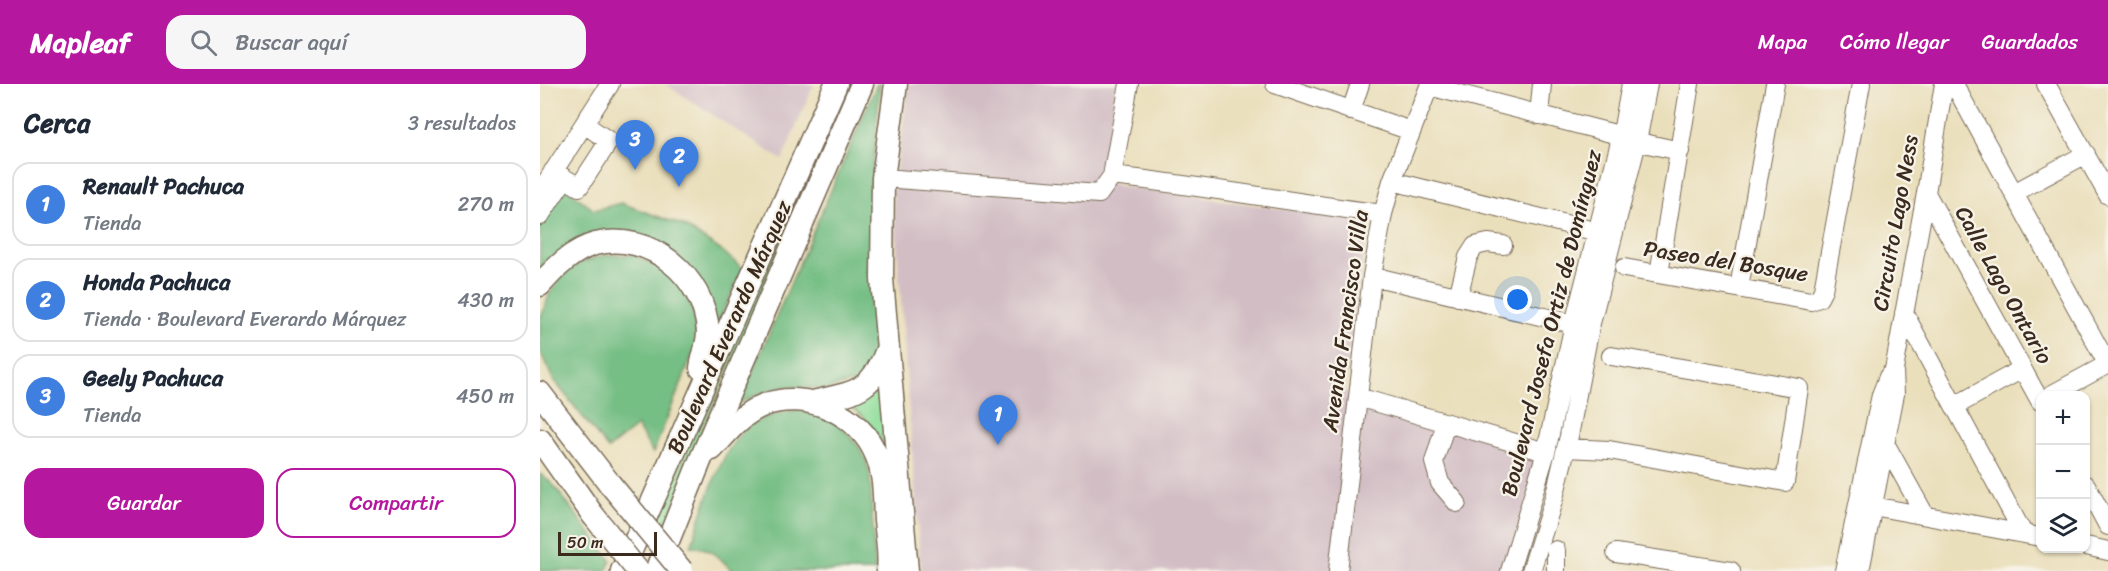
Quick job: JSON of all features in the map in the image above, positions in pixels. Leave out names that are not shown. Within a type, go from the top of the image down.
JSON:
[{"type":"main road","name":"Boulevard Everardo Márquez","points":[[622,571],[836,84]]},
{"type":"main road","points":[[656,571],[700,461],[862,84]]},
{"type":"main road","points":[[896,84],[883,178],[882,279],[907,571]]},
{"type":"main road","points":[[540,285],[555,267],[595,244],[620,242],[646,247],[670,260],[690,280],[702,306],[708,333],[697,401]]},
{"type":"main road","points":[[813,402],[852,393],[870,382],[883,361],[889,343]]},
{"type":"main road","points":[[540,393],[682,571]]},
{"type":"main road","points":[[700,461],[740,418],[763,405],[789,399],[813,402],[838,412],[856,425],[868,439],[877,457],[882,475],[888,571]]},
{"type":"main road","points":[[540,440],[593,515],[638,571]]},
{"type":"main road","points":[[540,465],[570,481]]},
{"type":"street","points":[[540,216],[584,124],[610,84]]},
{"type":"street","points":[[883,178],[1100,194],[1112,176],[1130,84]]},
{"type":"street","points":[[1275,84],[1411,131]]},
{"type":"street","points":[[1351,111],[1360,84]]},
{"type":"street","points":[[1539,115],[1542,84]]},
{"type":"street","name":"Boulevard Josefa Ortiz de Domínguez","points":[[1510,571],[1546,452],[1564,409],[1626,135],[1631,84]]},
{"type":"street","name":"Boulevard Josefa Ortiz de Domínguez","points":[[1582,326],[1598,232],[1626,135],[1648,84]]},
{"type":"street","points":[[1659,274],[1690,84]]},
{"type":"street","points":[[1739,288],[1775,84]]},
{"type":"street","name":"Paseo del Bosque","points":[[1624,268],[1811,301],[1819,298],[1823,290],[1861,84]]},
{"type":"street","name":"Circuito Lago Ness","points":[[1844,571],[1885,443],[1895,394],[1894,370],[1944,84]]},
{"type":"street","points":[[1954,84],[2108,365],[2059,391]]},
{"type":"street","points":[[2046,84],[2108,195]]},
{"type":"street","points":[[1430,85],[1539,115],[1681,146]]},
{"type":"street","name":"Avenida Francisco Villa","points":[[1338,571],[1372,276],[1383,214],[1392,181],[1430,85]]},
{"type":"street","points":[[559,175],[579,187],[609,141],[584,124]]},
{"type":"street","points":[[2014,193],[2086,154]]},
{"type":"street","points":[[540,192],[559,175]]},
{"type":"street","points":[[1112,176],[1197,186],[1383,214]]},
{"type":"street","points":[[1392,181],[1598,232]]},
{"type":"street","name":"Calle Lago Ontario","points":[[1926,193],[2036,394]]},
{"type":"street","points":[[1458,297],[1468,257],[1475,246],[1488,243],[1503,245]]},
{"type":"street","points":[[1372,276],[1582,326]]},
{"type":"street","points":[[1904,313],[1954,406],[2032,535]]},
{"type":"street","points":[[1567,442],[1785,482],[1799,388],[1611,356]]},
{"type":"street","points":[[1954,406],[2022,369]]},
{"type":"street","name":"Circuito Lago Ness","points":[[1860,571],[1866,505],[1881,395],[1888,377],[1894,370]]},
{"type":"street","points":[[1358,397],[1546,452]]},
{"type":"street","name":"Boulevard Josefa Ortiz de Domínguez","points":[[1531,571],[1554,498],[1567,442],[1564,409]]},
{"type":"street","points":[[1446,423],[1434,462],[1440,483],[1457,503]]},
{"type":"street","points":[[1885,443],[1925,515]]},
{"type":"street","points":[[2090,494],[2108,526]]},
{"type":"street","points":[[1866,505],[2032,535]]},
{"type":"street","points":[[1521,537],[1539,544]]},
{"type":"street","points":[[2090,547],[2108,551]]},
{"type":"street","points":[[1556,550],[1556,571]]},
{"type":"street","points":[[1616,553],[1653,564],[1731,571]]},
{"type":"shaded area","points":[[665,84],[814,84],[782,160]]},
{"type":"shaded area","points":[[909,84],[1117,84],[1105,165],[1114,185],[1368,221],[1344,391],[1542,453],[1504,571],[921,571],[893,193]]},
{"type":"green space","points":[[845,84],[850,84],[702,429],[667,523],[659,516]]},
{"type":"green space","points":[[877,84],[880,84],[870,203],[872,270],[879,352],[863,380],[823,390],[782,387],[739,403]]},
{"type":"green space","points":[[566,188],[594,210],[621,203],[684,226],[722,251],[743,269],[714,331],[678,255],[568,245],[544,264],[540,270],[540,224]]},
{"type":"green space","points":[[606,255],[634,255],[656,266],[682,287],[693,311],[697,344],[653,453],[637,426],[608,449],[553,379],[540,351],[540,319],[550,293],[564,274],[582,262]]},
{"type":"green space","points":[[880,377],[885,446],[866,420],[841,401]]},
{"type":"green space","points":[[796,410],[824,416],[844,429],[866,460],[870,477],[875,571],[732,571],[714,554],[704,548],[691,546],[714,480],[730,447],[740,434],[762,419]]},
{"type":"green space","points":[[540,474],[551,482],[611,560],[606,571],[540,571]]},
{"type":"place","name":"Geely Pachuca","points":[[635,170]]},
{"type":"place","name":"Honda Pachuca","points":[[679,187]]},
{"type":"place","name":"Renault Pachuca","points":[[998,445]]}]
